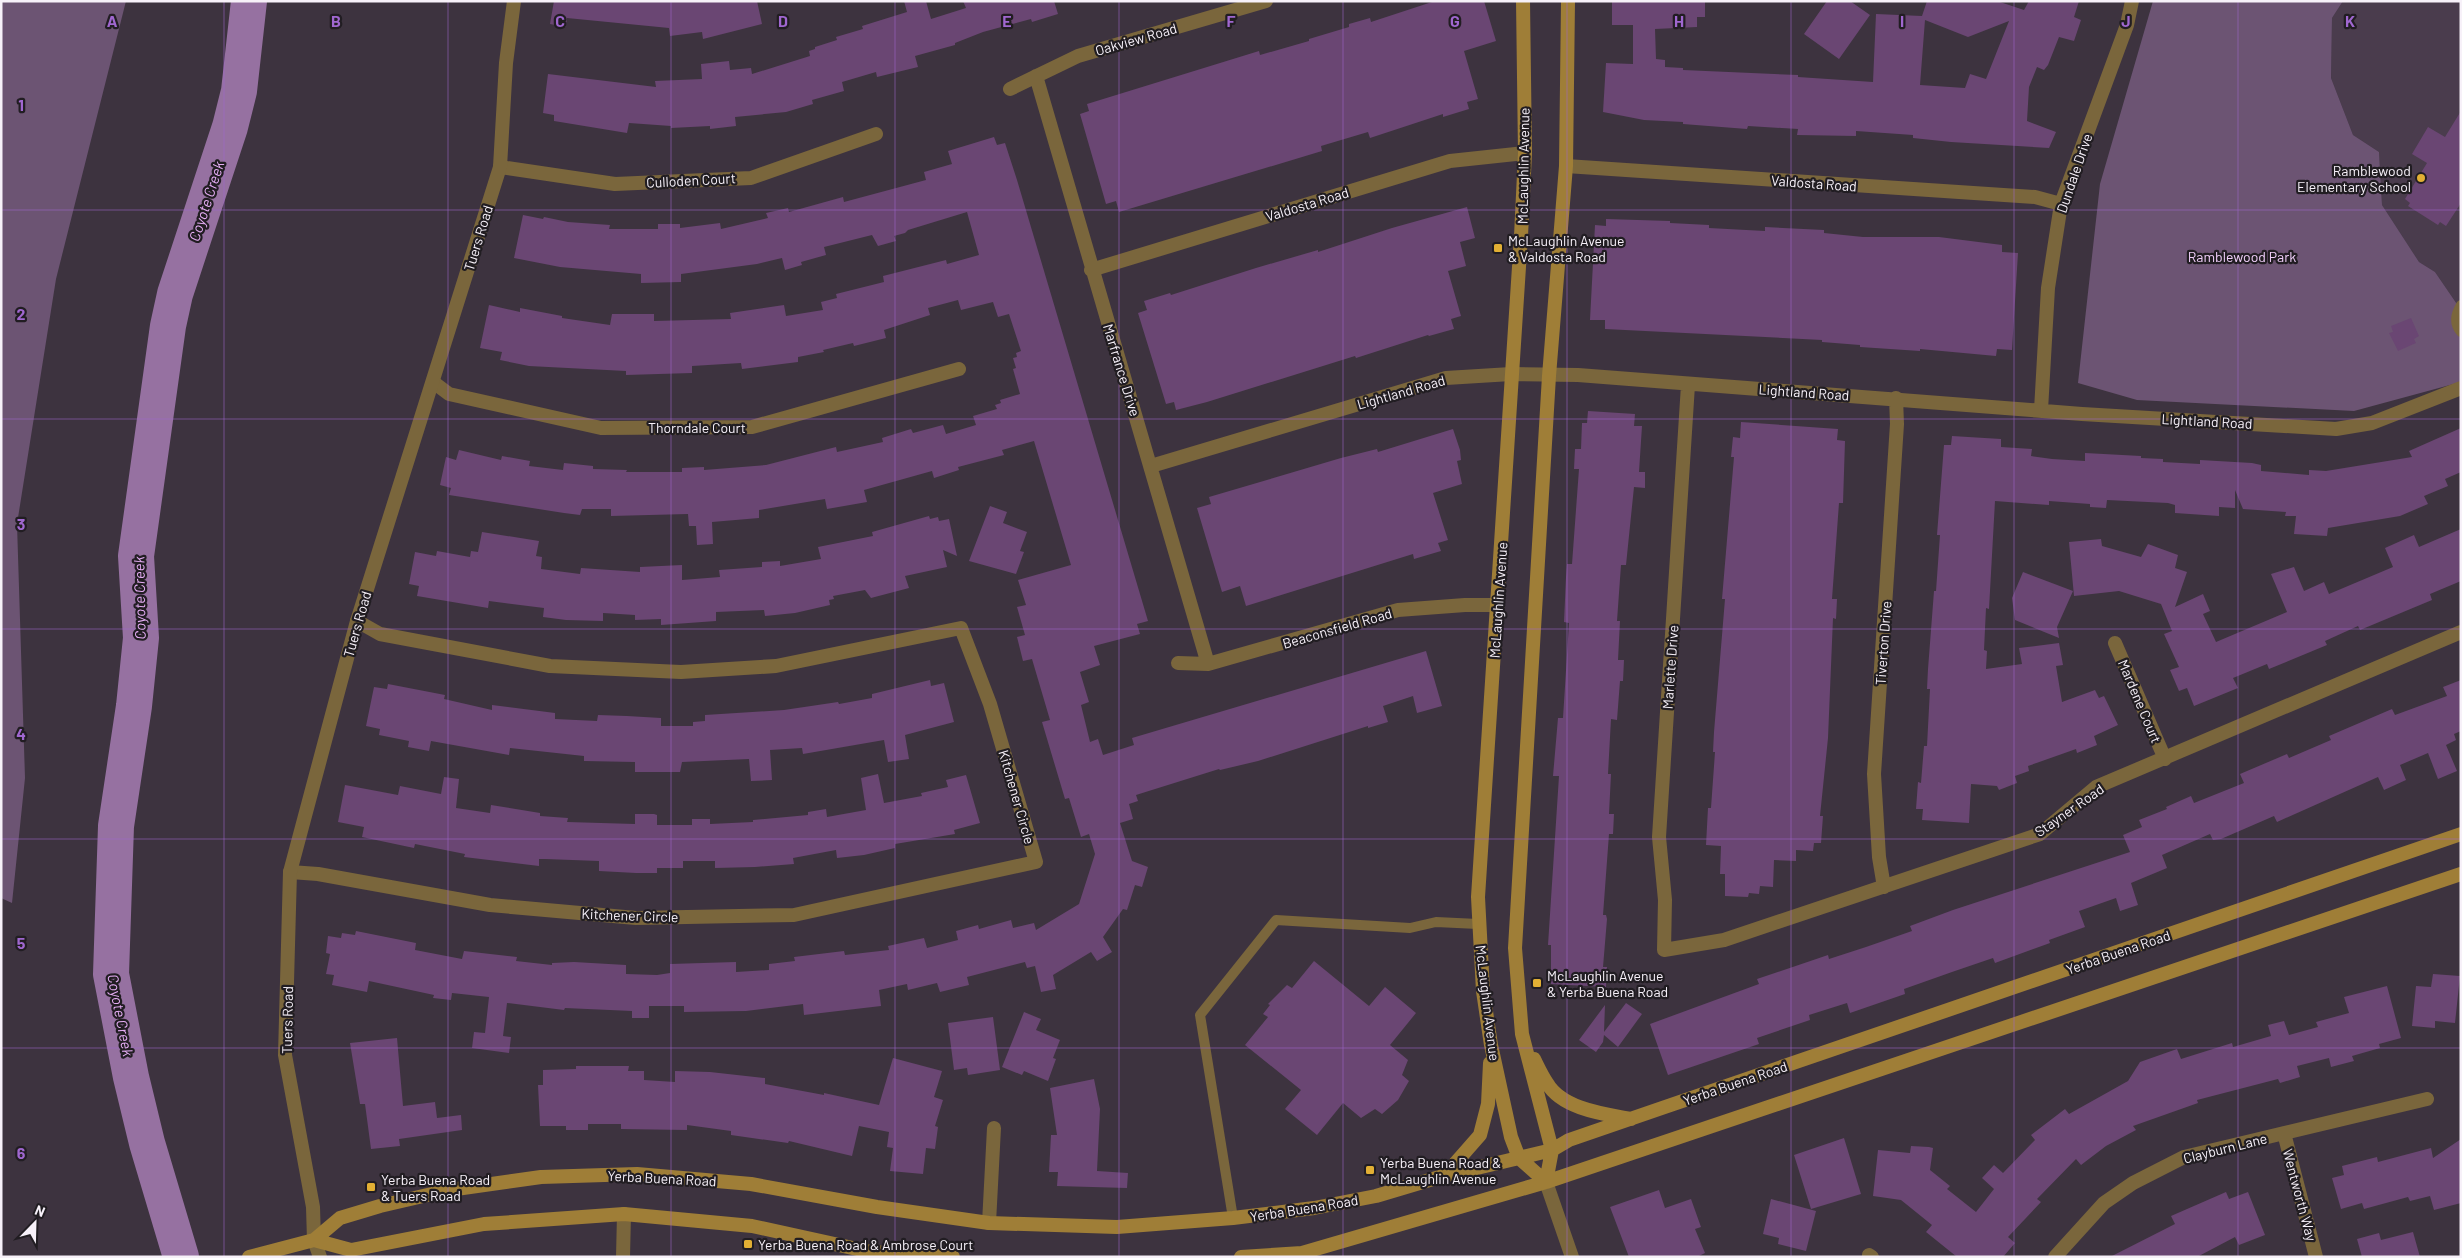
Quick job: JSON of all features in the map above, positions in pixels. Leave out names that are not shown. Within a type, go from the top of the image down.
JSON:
[{"type":"main road","name":"McLaughlin Avenue","points":[[1523,1],[1525,153],[1498,605],[1478,897],[1478,924],[1483,992],[1491,1045],[1511,1137],[1519,1158],[1546,1182]]},
{"type":"main road","name":"McLaughlin Avenue","points":[[1546,1182],[1552,1150],[1522,1034],[1515,948],[1549,376],[1566,166],[1568,1]]},
{"type":"main road","name":"Yerba Buena Road","points":[[251,1256],[314,1240],[340,1218],[448,1190],[541,1177],[637,1174],[751,1184],[877,1207],[988,1223],[1117,1227],[1233,1218],[1314,1208],[1376,1196],[1443,1176],[1552,1150],[1570,1140],[2461,834]]},
{"type":"main road","points":[[1241,1257],[1303,1255],[1546,1182],[2461,874]]},
{"type":"main road","points":[[1522,1034],[1548,1085],[1570,1103],[1594,1112],[1632,1119]]},
{"type":"main road","points":[[1443,1176],[1480,1135],[1488,1104],[1491,1045]]},
{"type":"main road","name":"Yerba Buena Road","points":[[314,1240],[352,1250],[484,1224],[624,1214],[752,1226],[871,1254],[953,1257]]},
{"type":"street","name":"Tuers Road","points":[[320,1257],[314,1240],[313,1207],[285,1055],[290,872],[357,621],[500,167],[506,63],[514,1]]},
{"type":"street","name":"Oakview Road","points":[[1010,89],[1078,56],[1266,1]]},
{"type":"street","name":"Dundale Drive","points":[[2041,410],[2048,288],[2060,204],[2127,25],[2132,1]]},
{"type":"street","name":"Marfrance Drive","points":[[1036,76],[1091,270],[1152,466],[1208,664]]},
{"type":"street","name":"Culloden Court","points":[[500,167],[615,184],[751,178],[876,134]]},
{"type":"street","name":"Valdosta Road","points":[[1091,270],[1450,161],[1525,153]]},
{"type":"street","name":"Valdosta Road","points":[[1566,166],[2035,197],[2060,204]]},
{"type":"street","name":"Thorndale Court","points":[[433,382],[449,394],[600,428],[752,428],[959,369]]},
{"type":"street","name":"Lightland Road","points":[[1152,466],[1446,378],[1511,374],[1578,375],[1688,385],[2336,429],[2372,423],[2461,388]]},
{"type":"street","name":"Marlette Drive","points":[[1664,950],[1665,900],[1659,837],[1688,385]]},
{"type":"street","name":"Tiverton Drive","points":[[1884,887],[1879,857],[1874,774],[1897,424],[1896,398]]},
{"type":"street","name":"Beaconsfield Road","points":[[1178,663],[1208,664],[1398,610],[1466,605],[1498,605]]},
{"type":"street","name":"Kitchener Circle","points":[[290,872],[318,874],[490,905],[656,917],[794,915],[1036,862],[990,704],[961,628],[776,666],[681,672],[550,666],[380,634],[357,621]]},
{"type":"street","name":"Stayner Road","points":[[1664,950],[1724,940],[2040,834],[2096,787],[2461,632]]},
{"type":"street","name":"Mardene Court","points":[[2115,643],[2165,759]]},
{"type":"street","name":"Clayburn Lane","points":[[2055,1257],[2104,1203],[2133,1183],[2184,1157],[2427,1099]]},
{"type":"street","points":[[988,1223],[994,1128]]},
{"type":"street","name":"Wentworth Way","points":[[2284,1133],[2316,1257]]},
{"type":"street","name":"McLaughlin Avenue","points":[[1546,1182],[1572,1257]]},
{"type":"street","points":[[623,1257],[624,1214]]},
{"type":"lane","points":[[2461,306],[2456,316],[2457,328],[2461,332]]},
{"type":"lane","points":[[1233,1218],[1200,1015],[1276,920],[1410,928],[1436,922],[1478,924]]},
{"type":"shaded area","name":"Ramblewood Elementary School","points":[[2343,1],[2461,1],[2461,310],[2435,272],[2419,262],[2382,205],[2379,152],[2353,135],[2331,78],[2332,18]]},
{"type":"green space","points":[[1,1],[126,1],[56,279],[17,524],[25,778],[12,903],[1,898]]},
{"type":"green space","name":"Ramblewood Park","points":[[2153,1],[2343,1],[2332,18],[2331,78],[2353,135],[2379,152],[2382,205],[2419,262],[2435,272],[2461,310],[2461,382],[2354,411],[2137,400],[2078,383],[2100,184]]},
{"type":"building","points":[[554,1],[757,1],[762,24],[703,39],[702,32],[670,36],[669,28],[567,18],[566,27],[550,24]]},
{"type":"building","points":[[904,1],[926,1],[931,19],[966,8],[963,1],[1054,1],[1058,14],[1032,22],[1031,19],[983,32],[955,43],[955,45],[915,56],[918,67],[877,77],[876,72],[842,82],[844,91],[812,100],[813,104],[786,112],[735,117],[736,126],[710,129],[710,126],[671,128],[671,126],[629,123],[627,133],[554,121],[554,115],[543,113],[548,74],[656,87],[655,81],[702,79],[701,64],[729,61],[730,70],[751,68],[752,74],[810,56],[809,51],[815,49],[815,47],[837,40],[836,37],[863,29],[862,26],[907,12]]},
{"type":"building","points":[[1435,1],[1484,1],[1496,41],[1464,51],[1478,99],[1467,102],[1469,109],[1443,117],[1443,114],[1370,138],[1368,132],[1321,146],[1322,151],[1119,212],[1116,201],[1106,204],[1080,114],[1089,111],[1087,104],[1259,51],[1260,55],[1309,41],[1309,39],[1349,27],[1349,24],[1370,18],[1371,22]]},
{"type":"building","points":[[1612,1],[1705,1],[1705,17],[1697,17],[1697,27],[1655,29],[1656,59],[1665,60],[1665,67],[1683,68],[1683,70],[1798,75],[1798,77],[1873,82],[1876,14],[1922,16],[1927,1],[1997,1],[2024,10],[2029,1],[2079,1],[2074,17],[2081,20],[2074,41],[2059,37],[2048,65],[2044,70],[2037,67],[2029,87],[2027,121],[2056,132],[2049,148],[1951,142],[1913,138],[1913,135],[1856,131],[1856,136],[1797,135],[1798,129],[1748,126],[1747,129],[1683,124],[1683,122],[1644,120],[1603,112],[1606,63],[1633,64],[1633,25],[1612,25]],"holes":[[[1925,20],[1968,37],[2009,21],[1986,79],[1970,74],[1965,88],[1920,85]]]},
{"type":"building","points":[[1827,1],[1850,1],[1870,15],[1839,59],[1804,34]]},
{"type":"building","points":[[2461,111],[2461,203],[2446,226],[2440,222],[2438,225],[2408,206],[2410,203],[2405,199],[2427,163],[2412,154],[2428,127],[2445,137]]},
{"type":"building","points":[[994,137],[997,145],[1005,143],[1017,180],[1148,621],[1137,624],[1140,634],[1094,646],[1100,665],[1080,672],[1089,702],[1081,705],[1090,742],[1098,739],[1103,755],[1134,745],[1132,738],[1426,651],[1442,706],[1417,713],[1413,696],[1383,706],[1388,722],[1368,728],[1368,726],[1258,761],[1219,769],[1136,795],[1138,801],[1129,804],[1133,819],[1120,823],[1132,861],[1148,867],[1142,887],[1135,885],[1127,910],[1123,909],[1103,937],[1112,952],[1097,961],[1091,952],[1053,975],[1056,989],[1041,992],[1035,966],[1027,968],[1025,962],[967,977],[969,985],[940,992],[937,983],[908,990],[907,984],[879,990],[881,1006],[804,1015],[803,1004],[746,1011],[684,1012],[684,1006],[649,1006],[649,1018],[632,1018],[632,1011],[565,1008],[564,1010],[507,1003],[503,1036],[511,1037],[509,1053],[472,1048],[474,1032],[485,1033],[489,997],[452,993],[451,1000],[433,998],[434,995],[369,981],[367,992],[332,985],[334,975],[326,974],[330,954],[326,953],[328,936],[341,938],[342,933],[355,935],[356,931],[416,943],[415,950],[462,959],[464,951],[517,957],[516,961],[552,965],[552,963],[574,962],[626,965],[626,974],[657,975],[670,973],[670,964],[736,962],[736,972],[769,970],[769,964],[795,961],[794,957],[844,951],[845,955],[889,950],[888,946],[924,938],[927,948],[958,940],[956,931],[978,925],[979,929],[1011,920],[1013,928],[1034,923],[1036,930],[1079,904],[1095,854],[1089,834],[1081,837],[1069,798],[1065,799],[1042,722],[1050,720],[1032,659],[1023,661],[1017,637],[1025,635],[1017,607],[1026,605],[1018,580],[1071,565],[1034,441],[1002,450],[1004,455],[958,467],[959,470],[934,478],[932,471],[864,490],[867,502],[827,509],[825,499],[759,510],[759,518],[712,522],[713,544],[697,545],[696,526],[689,526],[688,514],[611,516],[611,509],[582,509],[580,515],[449,495],[451,488],[440,485],[446,457],[456,460],[459,450],[501,460],[502,456],[530,461],[529,466],[563,470],[564,463],[593,466],[593,469],[627,470],[626,472],[682,472],[682,468],[704,467],[704,470],[766,465],[836,447],[837,452],[883,442],[882,438],[911,429],[913,433],[943,425],[946,434],[976,425],[973,416],[997,409],[995,405],[1001,403],[1000,400],[1020,394],[1013,369],[1016,368],[1013,358],[1017,357],[1016,353],[1021,351],[1009,314],[998,317],[993,302],[961,310],[958,300],[928,308],[930,315],[884,330],[886,338],[854,346],[853,343],[823,350],[824,352],[798,357],[798,362],[742,369],[741,363],[692,366],[692,373],[626,375],[626,371],[529,366],[500,360],[502,352],[480,348],[489,305],[520,312],[520,308],[562,316],[562,318],[610,325],[612,314],[654,314],[654,321],[731,319],[730,313],[784,305],[786,316],[823,310],[821,302],[837,298],[836,294],[884,282],[883,276],[946,260],[947,264],[979,255],[967,212],[908,230],[905,233],[894,236],[896,241],[878,246],[872,235],[824,247],[826,255],[801,262],[802,265],[785,270],[782,258],[757,264],[681,274],[681,282],[641,283],[641,274],[560,267],[514,258],[523,215],[568,222],[610,225],[609,229],[658,229],[658,224],[680,224],[680,228],[720,223],[721,229],[768,218],[766,213],[788,208],[789,212],[843,197],[844,202],[926,180],[924,172],[952,164],[948,151]]},
{"type":"building","points":[[1467,207],[1475,238],[1460,242],[1466,266],[1448,271],[1461,316],[1451,319],[1454,329],[1428,335],[1356,358],[1355,356],[1207,402],[1176,410],[1174,402],[1166,404],[1138,313],[1147,310],[1144,301],[1170,293],[1171,295],[1256,268],[1318,250],[1318,252],[1392,228]]},
{"type":"building","points":[[1606,219],[1670,221],[1670,223],[1709,225],[1709,228],[1765,231],[1765,227],[1824,230],[1824,233],[1863,237],[1939,237],[2002,245],[2002,252],[2018,253],[2012,350],[1997,349],[1996,356],[1920,349],[1920,351],[1860,347],[1860,345],[1822,342],[1822,340],[1605,329],[1605,320],[1590,320],[1595,225],[1606,226]]},
{"type":"building","points":[[2411,318],[2419,336],[2414,339],[2416,343],[2398,351],[2389,333],[2393,332],[2391,326]]},
{"type":"building","points":[[1588,411],[1635,414],[1634,426],[1642,426],[1639,472],[1645,472],[1645,488],[1634,487],[1626,565],[1621,565],[1617,621],[1620,621],[1618,660],[1624,660],[1623,681],[1620,681],[1617,720],[1611,719],[1608,774],[1611,774],[1609,814],[1614,814],[1613,834],[1609,834],[1603,915],[1606,915],[1607,919],[1603,967],[1607,967],[1606,987],[1551,984],[1551,945],[1548,945],[1559,776],[1553,776],[1558,718],[1563,718],[1569,623],[1564,622],[1566,577],[1567,564],[1572,564],[1579,469],[1574,469],[1575,449],[1581,449],[1582,423],[1587,423]]},
{"type":"building","points":[[1741,422],[1838,429],[1837,440],[1845,441],[1843,503],[1839,503],[1832,599],[1837,599],[1836,619],[1833,618],[1828,738],[1820,816],[1823,816],[1821,843],[1814,843],[1813,851],[1796,850],[1796,861],[1774,860],[1773,887],[1760,886],[1759,894],[1749,893],[1748,897],[1725,896],[1725,874],[1720,874],[1721,846],[1706,845],[1708,808],[1711,808],[1715,752],[1713,752],[1714,732],[1725,599],[1722,599],[1734,457],[1731,457],[1733,437],[1740,438]]},
{"type":"building","points":[[2461,428],[2461,472],[2445,479],[2448,486],[2424,496],[2428,504],[2400,516],[2328,528],[2327,536],[2294,534],[2296,516],[2285,516],[2286,512],[2243,509],[2235,490],[2235,508],[2219,507],[2219,516],[2175,513],[2175,505],[2168,503],[2107,500],[2106,508],[2090,507],[2090,504],[2049,501],[2049,505],[1995,501],[1989,609],[1986,608],[1984,650],[1987,651],[1986,669],[2022,664],[2019,648],[2059,643],[2063,665],[2056,666],[2062,702],[2095,690],[2099,698],[2104,696],[2118,725],[2094,736],[2097,745],[2077,753],[2076,749],[2028,766],[2029,771],[2015,776],[2017,783],[1999,790],[1997,786],[1971,784],[1969,823],[1922,820],[1923,809],[1916,809],[1918,782],[1921,783],[1924,746],[1927,746],[1930,689],[1927,689],[1928,669],[1940,535],[1937,535],[1944,445],[1951,445],[1952,436],[2001,439],[2001,447],[2032,449],[2031,456],[2052,459],[2085,461],[2085,453],[2141,456],[2141,458],[2163,459],[2163,462],[2200,464],[2200,460],[2252,463],[2261,465],[2261,471],[2309,475],[2309,470],[2326,471],[2412,457],[2409,451]]},
{"type":"building","points":[[1453,429],[1460,450],[1461,460],[1457,461],[1462,484],[1433,493],[1448,540],[1438,543],[1441,551],[1414,559],[1413,554],[1246,606],[1240,586],[1222,592],[1197,508],[1211,504],[1209,497],[1341,458],[1377,449],[1378,452]]},
{"type":"building","points":[[990,506],[1007,512],[1003,523],[1027,532],[1020,551],[1024,552],[1016,574],[969,561]]},
{"type":"building","points":[[929,516],[930,519],[938,517],[939,521],[949,519],[957,556],[943,550],[947,567],[905,576],[909,588],[871,598],[865,590],[833,596],[834,599],[829,600],[830,605],[795,613],[765,616],[764,610],[716,612],[716,621],[661,625],[661,619],[635,620],[635,615],[603,613],[603,621],[566,620],[543,617],[544,608],[489,601],[488,608],[417,596],[419,586],[409,584],[415,552],[436,556],[437,551],[470,557],[471,551],[478,552],[482,532],[539,541],[536,556],[542,557],[541,569],[580,574],[581,568],[640,572],[640,567],[682,565],[682,580],[720,577],[719,570],[762,567],[762,562],[780,561],[780,566],[821,559],[818,547],[873,536],[872,532]]},
{"type":"building","points":[[2461,529],[2461,581],[2430,594],[2432,600],[2360,630],[2358,626],[2325,641],[2327,645],[2269,669],[2267,664],[2233,678],[2238,688],[2194,706],[2187,688],[2179,691],[2170,670],[2179,667],[2164,634],[2172,631],[2161,604],[2119,591],[2074,596],[2069,542],[2101,539],[2102,546],[2141,557],[2148,544],[2178,555],[2175,568],[2187,572],[2175,607],[2203,594],[2210,611],[2203,614],[2216,642],[2287,612],[2271,574],[2294,567],[2304,591],[2324,582],[2329,594],[2393,567],[2385,548],[2414,535],[2419,547]]},
{"type":"building","points":[[2023,572],[2073,591],[2057,627],[2059,638],[2015,620],[2012,598]]},
{"type":"building","points":[[930,680],[931,686],[944,683],[954,722],[905,735],[909,759],[888,762],[884,740],[803,754],[802,748],[770,750],[772,780],[751,781],[749,759],[682,762],[680,772],[635,772],[635,762],[584,761],[584,756],[510,748],[509,755],[431,741],[429,751],[408,747],[409,741],[379,735],[380,729],[366,726],[374,687],[387,689],[388,684],[445,695],[444,699],[492,710],[492,705],[555,713],[555,719],[597,721],[598,715],[627,716],[661,718],[661,726],[693,726],[693,722],[705,721],[705,715],[784,710],[838,702],[839,704],[872,698],[872,694]]},
{"type":"building","points":[[2461,680],[2461,731],[2454,734],[2456,740],[2446,745],[2457,771],[2438,779],[2428,753],[2400,765],[2406,780],[2384,790],[2378,777],[2277,822],[2274,816],[2221,839],[2213,840],[2210,834],[2162,855],[2167,868],[2131,883],[2138,905],[2120,911],[2116,898],[2079,911],[2085,927],[2049,940],[2050,943],[1995,963],[1993,958],[1952,972],[1904,989],[1905,994],[1850,1013],[1847,1003],[1809,1015],[1810,1020],[1757,1038],[1759,1044],[1668,1075],[1650,1024],[1759,984],[1757,979],[1828,955],[1829,959],[1866,947],[1912,931],[1910,926],[1953,910],[2130,852],[2123,835],[2142,827],[2139,820],[2167,809],[2166,807],[2191,796],[2194,803],[2244,783],[2240,774],[2287,754],[2289,758],[2331,740],[2329,736],[2392,709],[2395,715],[2447,696],[2443,687]]},
{"type":"building","points":[[878,774],[884,803],[922,796],[921,793],[948,787],[946,780],[966,775],[980,823],[954,830],[955,834],[895,844],[895,848],[864,855],[837,858],[836,850],[793,858],[794,864],[755,867],[715,868],[715,861],[683,861],[683,868],[657,868],[657,873],[636,873],[599,871],[599,861],[539,859],[539,866],[464,857],[465,854],[415,844],[414,848],[362,837],[364,827],[338,822],[345,785],[398,795],[400,786],[441,794],[444,777],[459,779],[456,808],[490,813],[491,805],[540,813],[540,816],[568,818],[567,822],[635,824],[635,814],[654,814],[657,815],[657,825],[692,825],[692,819],[710,819],[710,824],[753,822],[753,820],[808,815],[808,812],[826,809],[827,817],[866,810],[861,778]]},
{"type":"building","points":[[1314,961],[1369,1006],[1385,987],[1416,1013],[1390,1045],[1408,1060],[1402,1075],[1409,1081],[1398,1100],[1382,1114],[1375,1109],[1361,1118],[1343,1103],[1317,1135],[1285,1109],[1301,1090],[1245,1045],[1268,1017],[1263,1014],[1270,1005],[1268,1004],[1287,985],[1292,988]]},
{"type":"building","points":[[2433,974],[2460,976],[2455,1023],[2435,1021],[2435,1028],[2412,1026],[2416,986],[2431,987]]},
{"type":"building","points":[[2387,986],[2401,1038],[2379,1044],[2380,1048],[2352,1056],[2354,1061],[2331,1067],[2329,1058],[2297,1066],[2300,1077],[2280,1083],[2278,1079],[2197,1100],[2198,1103],[2133,1126],[2136,1130],[2106,1146],[2081,1165],[2076,1159],[2037,1199],[2041,1202],[2008,1237],[2015,1243],[2003,1257],[1957,1257],[1926,1232],[1932,1225],[1901,1200],[1873,1196],[1878,1150],[1910,1153],[1911,1146],[1929,1147],[1933,1148],[1930,1170],[1950,1186],[1947,1189],[1976,1212],[1994,1189],[1982,1178],[1994,1165],[2003,1173],[2035,1140],[2031,1135],[2065,1109],[2069,1114],[2128,1081],[2140,1062],[2177,1049],[2181,1059],[2232,1043],[2233,1047],[2271,1036],[2268,1025],[2284,1021],[2289,1035],[2318,1027],[2316,1022],[2349,1013],[2344,997]]},
{"type":"building","points":[[1626,1003],[1642,1014],[1618,1047],[1604,1035],[1603,1042],[1596,1052],[1579,1040],[1605,1005],[1604,1032]]},
{"type":"building","points":[[1024,1012],[1041,1019],[1036,1030],[1060,1040],[1053,1058],[1056,1059],[1048,1081],[1024,1071],[1022,1075],[1002,1067]]},
{"type":"building","points":[[993,1017],[1000,1070],[968,1075],[967,1068],[954,1070],[948,1023]]},
{"type":"building","points":[[397,1038],[403,1106],[435,1102],[437,1118],[461,1115],[462,1130],[399,1139],[400,1146],[371,1149],[365,1104],[360,1104],[350,1043]]},
{"type":"building","points":[[893,1058],[942,1071],[934,1097],[943,1100],[935,1126],[938,1127],[935,1149],[926,1148],[923,1174],[890,1171],[893,1148],[887,1147],[889,1132],[859,1126],[852,1156],[789,1141],[788,1143],[731,1135],[731,1131],[687,1125],[687,1130],[621,1129],[621,1124],[588,1124],[588,1130],[566,1130],[566,1126],[540,1126],[538,1085],[543,1085],[543,1070],[576,1069],[576,1066],[629,1066],[628,1071],[644,1071],[644,1080],[675,1082],[675,1071],[710,1072],[765,1078],[765,1084],[824,1095],[824,1093],[879,1105]]},
{"type":"building","points":[[1094,1079],[1100,1109],[1097,1171],[1128,1173],[1127,1188],[1057,1186],[1058,1172],[1049,1172],[1051,1135],[1057,1135],[1050,1088]]},
{"type":"building","points":[[1844,1138],[1861,1194],[1811,1209],[1794,1155]]},
{"type":"building","points":[[2461,1139],[2461,1203],[2434,1210],[2430,1196],[2410,1201],[2408,1197],[2364,1209],[2362,1203],[2341,1209],[2332,1178],[2344,1175],[2342,1166],[2377,1157],[2378,1162],[2431,1148],[2433,1158]]},
{"type":"building","points":[[1659,1190],[1665,1208],[1691,1199],[1701,1227],[1695,1229],[1705,1253],[1697,1257],[1629,1257],[1610,1207]]},
{"type":"building","points":[[2226,1192],[2229,1199],[2248,1192],[2265,1235],[2239,1245],[2235,1237],[2197,1257],[2110,1257],[2175,1224],[2171,1216]]},
{"type":"building","points":[[1771,1199],[1816,1211],[1806,1251],[1778,1244],[1779,1238],[1763,1234]]},
{"type":"building","points":[[2413,1232],[2420,1257],[2362,1257],[2357,1239],[2379,1233],[2381,1240]]},
{"type":"waterway","name":"Coyote Creek","points":[[181,1257],[147,1143],[131,1077],[111,974],[116,826],[134,706],[141,638],[136,556],[168,326],[175,294],[230,127],[239,91],[249,1]]},
{"type":"place","name":"Ramblewood Elementary School","points":[[2421,178]]},
{"type":"place","name":"McLaughlin Avenue & Valdosta Road","points":[[1498,248]]},
{"type":"place","name":"McLaughlin Avenue & Yerba Buena Road","points":[[1537,983]]},
{"type":"place","name":"Yerba Buena Road & McLaughlin Avenue","points":[[1370,1170]]},
{"type":"place","name":"Yerba Buena Road & Tuers Road","points":[[371,1187]]},
{"type":"place","name":"Yerba Buena Road & Ambrose Court","points":[[748,1244]]}]
